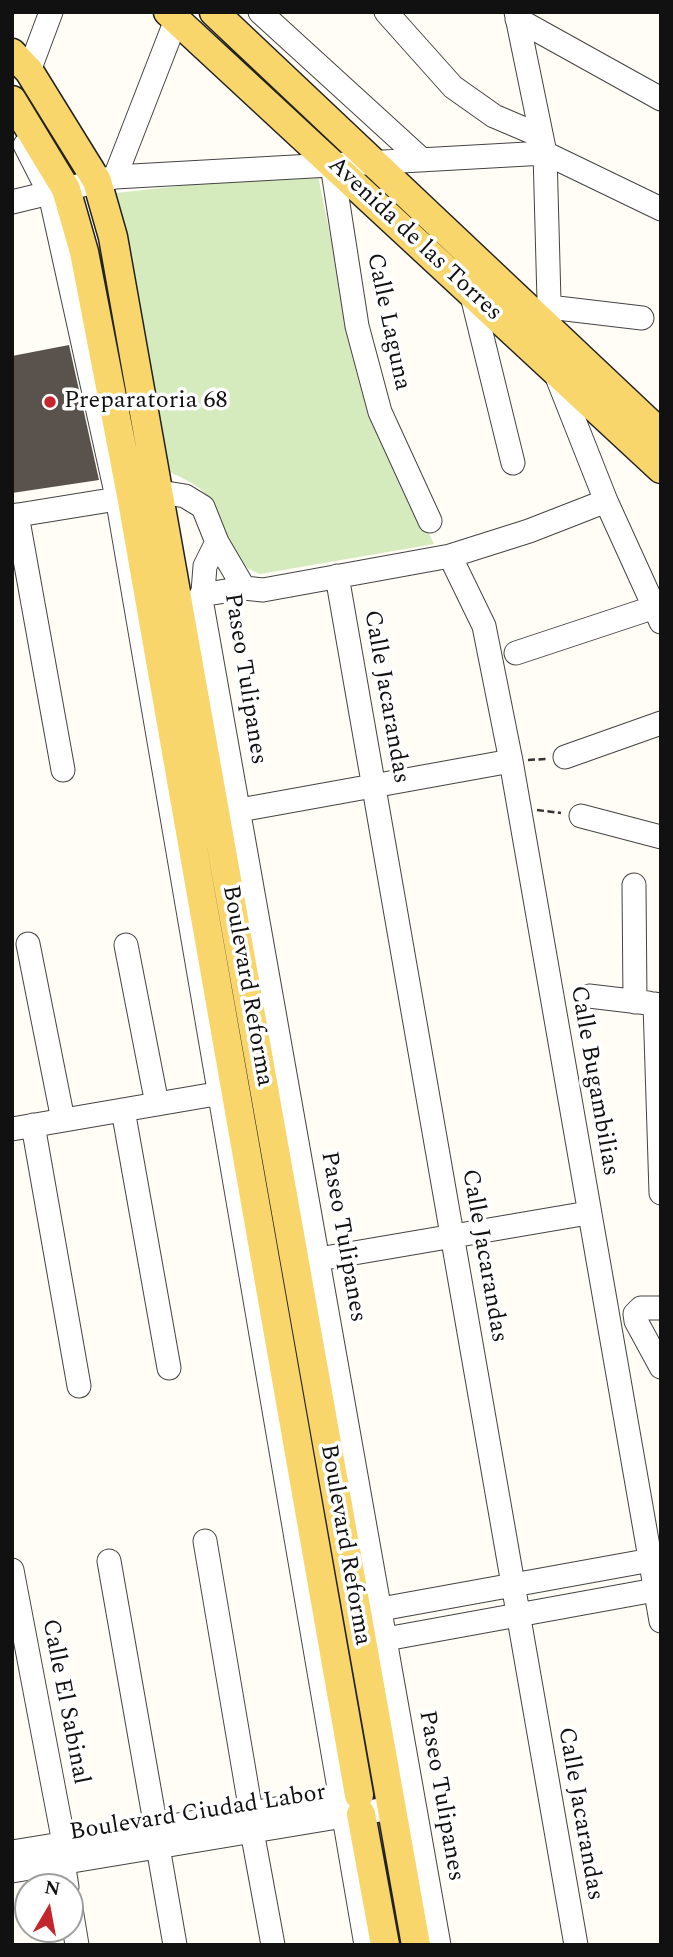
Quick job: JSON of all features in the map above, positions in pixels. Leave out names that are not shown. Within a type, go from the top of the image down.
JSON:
[{"type":"main road","name":"Avenida de las Torres","points":[[214,12],[372,162],[549,317],[661,434]]},
{"type":"main road","name":"Avenida de las Torres","points":[[172,16],[661,469]]},
{"type":"main road","name":"Boulevard Reforma","points":[[21,62],[106,179],[113,237],[160,492],[240,1090],[351,1806],[385,1945]]},
{"type":"main road","name":"Boulevard Reforma","points":[[13,110],[58,191],[84,252],[124,496],[240,1090],[390,1799],[416,1945]]},
{"type":"street","points":[[21,62],[51,12]]},
{"type":"street","points":[[261,12],[420,158]]},
{"type":"street","points":[[386,12],[453,88],[494,116],[661,209]]},
{"type":"street","points":[[516,15],[543,144],[549,317],[554,369],[606,501],[658,614],[516,653]]},
{"type":"street","points":[[516,15],[661,99]]},
{"type":"street","points":[[106,179],[172,16]]},
{"type":"street","points":[[12,202],[106,179],[372,162],[543,144]]},
{"type":"street","name":"Calle Laguna","points":[[332,165],[357,326],[377,401],[430,521]]},
{"type":"street","points":[[471,292],[513,463]]},
{"type":"street","points":[[549,317],[642,318]]},
{"type":"street","points":[[63,770],[15,516],[160,492],[195,499],[203,507],[217,542],[244,588]]},
{"type":"street","points":[[201,595],[244,588],[263,590],[450,556],[529,531],[606,501]]},
{"type":"street","name":"Paseo Tulipanes","points":[[217,542],[205,566],[201,595],[439,1945]]},
{"type":"street","name":"Calle Bugambilias","points":[[450,556],[484,626],[511,761],[661,1621]]},
{"type":"street","name":"Calle Jacarandas","points":[[337,576],[576,1945]]},
{"type":"street","points":[[565,757],[661,723]]},
{"type":"street","points":[[240,810],[511,761]]},
{"type":"street","points":[[581,816],[661,837]]},
{"type":"street","points":[[634,885],[650,1003],[661,1193]]},
{"type":"street","points":[[28,944],[63,1120]]},
{"type":"street","points":[[126,945],[157,1104]]},
{"type":"street","points":[[589,996],[650,1003]]},
{"type":"street","points":[[79,1386],[22,1127],[240,1090]]},
{"type":"street","points":[[123,1110],[169,1368]]},
{"type":"street","points":[[319,1259],[588,1213]]},
{"type":"street","points":[[661,1308],[641,1308],[635,1314],[636,1321],[661,1367]]},
{"type":"street","points":[[205,1541],[273,1945]]},
{"type":"street","points":[[381,1609],[652,1560]]},
{"type":"street","points":[[109,1561],[175,1945]]},
{"type":"street","name":"Calle El Sabinal","points":[[12,1570],[66,1873]]},
{"type":"street","points":[[386,1639],[656,1590]]},
{"type":"street","name":"Boulevard Ciudad Labor","points":[[12,1871],[64,1853],[390,1799]]},
{"type":"street","points":[[351,1806],[366,1945]]},
{"type":"street","name":"Boulevard Ciudad Labor","points":[[12,1852],[64,1853]]},
{"type":"path","points":[[511,761],[565,757]]},
{"type":"path","points":[[520,808],[581,816]]},
{"type":"green space","points":[[317,171],[356,362],[377,426],[434,544],[260,574],[248,568],[233,552],[215,509],[205,493],[168,471],[116,193]]},
{"type":"building","name":"Preparatoria 68","points":[[69,345],[99,480],[12,493],[12,356]]},
{"type":"place","name":"Preparatoria 68","points":[[50,402]]}]
